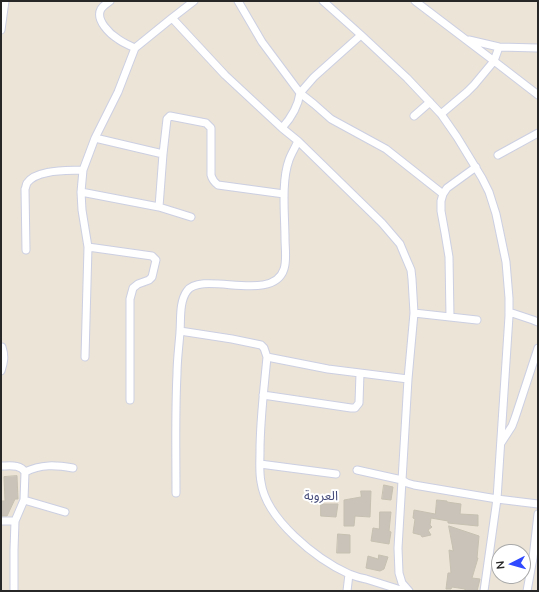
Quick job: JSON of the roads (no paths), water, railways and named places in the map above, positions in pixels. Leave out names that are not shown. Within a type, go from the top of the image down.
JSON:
[{"type":"street","points":[[1,30],[5,1]]},
{"type":"street","points":[[110,1],[101,8],[99,15],[102,23],[118,39],[135,48]]},
{"type":"street","points":[[85,357],[88,247],[82,210],[81,192],[83,170],[95,138],[118,92],[135,48],[194,1]]},
{"type":"street","points":[[238,1],[262,42],[300,93],[331,120],[386,149],[443,194]]},
{"type":"street","points":[[323,1],[407,78],[441,114],[476,167],[489,192],[506,262],[509,312],[497,499],[484,591]]},
{"type":"street","points":[[415,1],[538,95]]},
{"type":"street","points":[[172,18],[225,75],[298,141],[382,223],[400,244],[411,270],[414,313],[408,379],[398,548],[398,568],[401,579],[409,591]]},
{"type":"street","points":[[282,128],[291,119],[300,93],[314,77],[361,35]]},
{"type":"street","points":[[464,38],[499,47],[538,48]]},
{"type":"street","points":[[441,114],[468,92],[494,61],[499,47]]},
{"type":"street","points":[[414,116],[430,102]]},
{"type":"street","points":[[159,207],[167,119],[168,117],[172,116],[206,123],[211,128],[211,175],[213,180],[218,185],[284,194]]},
{"type":"street","points":[[498,155],[538,133]]},
{"type":"street","points":[[95,138],[163,154]]},
{"type":"street","points":[[176,493],[177,374],[182,302],[187,290],[192,286],[199,284],[239,286],[268,284],[274,282],[280,276],[284,269],[286,258],[284,194],[287,166],[298,141]]},
{"type":"street","points":[[450,317],[449,257],[440,206],[443,194],[449,186],[476,167]]},
{"type":"street","points":[[26,250],[25,189],[27,183],[34,177],[42,174],[83,170]]},
{"type":"street","points":[[81,192],[159,207],[191,217]]},
{"type":"street","points":[[88,247],[152,256],[156,260],[152,278],[138,284],[133,288],[130,298],[130,400]]},
{"type":"street","points":[[509,312],[538,322]]},
{"type":"street","points":[[414,313],[476,320]]},
{"type":"street","points":[[180,331],[232,339],[261,345],[264,348],[267,357],[260,433],[261,482],[264,495],[280,520],[306,547],[349,574],[404,591]]},
{"type":"street","points":[[1,347],[5,355],[4,364],[1,371]]},
{"type":"street","points":[[501,443],[512,426],[538,348]]},
{"type":"street","points":[[267,357],[328,370],[408,379]]},
{"type":"street","points":[[263,395],[355,408],[359,403],[360,373]]},
{"type":"street","points":[[260,464],[336,474]]},
{"type":"street","points":[[1,466],[20,466],[25,472],[24,500],[15,520],[14,591]]},
{"type":"street","points":[[25,472],[37,467],[46,466],[73,468]]},
{"type":"street","points":[[357,470],[402,480],[414,485],[497,499],[538,504]]},
{"type":"street","points":[[24,500],[64,512]]},
{"type":"street","points":[[527,591],[535,558],[538,514]]},
{"type":"street","points":[[1,521],[15,520]]},
{"type":"street","points":[[347,591],[349,574]]},
{"type":"district","name":"العروبة","points":[[321,496]]}]
